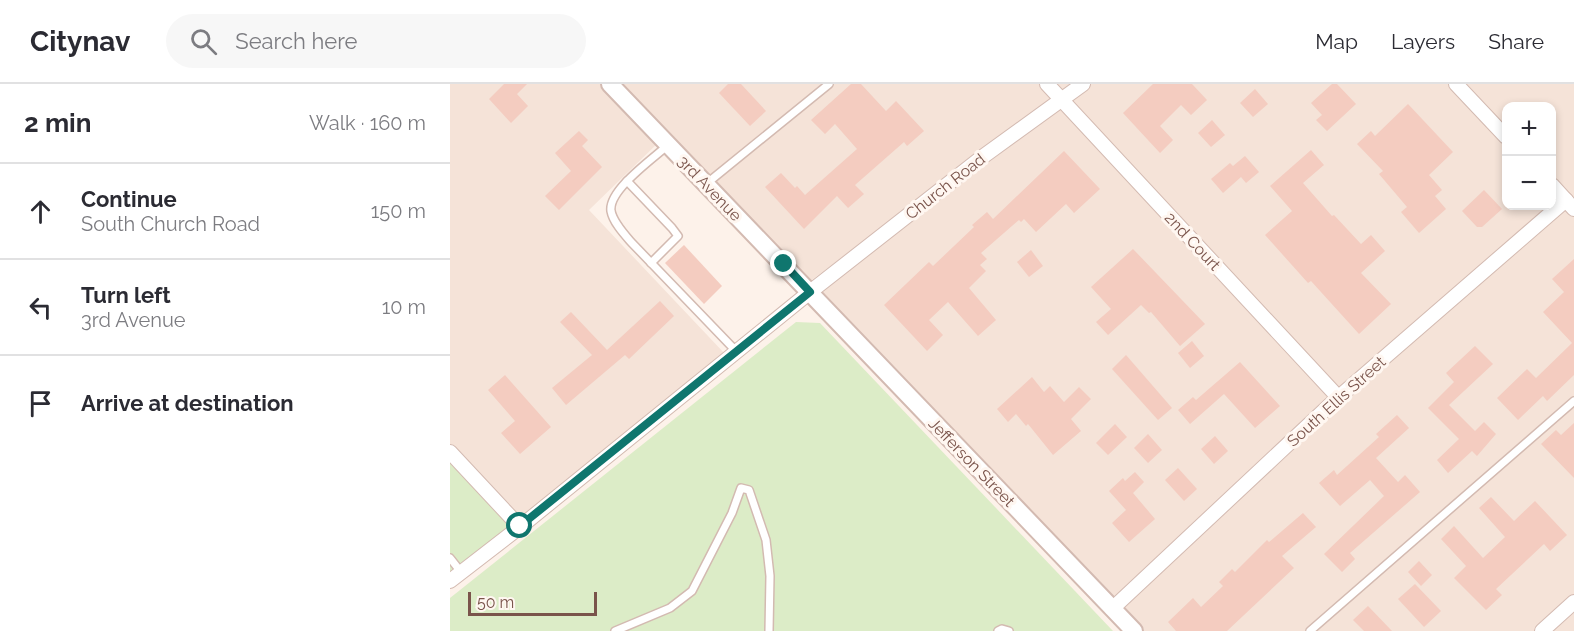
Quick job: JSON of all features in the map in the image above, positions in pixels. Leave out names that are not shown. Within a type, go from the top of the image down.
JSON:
[{"type":"street","name":"3rd Avenue","points":[[610,84],[810,292]]},
{"type":"street","name":"2nd Court","points":[[1047,84],[1338,397]]},
{"type":"street","name":"Church Road","points":[[455,577],[810,292],[981,158],[1083,84]]},
{"type":"street","points":[[1456,84],[1502,133]]},
{"type":"street","points":[[1556,190],[1570,204]]},
{"type":"street","name":"South Ellis Street","points":[[1112,609],[1338,397],[1570,204]]},
{"type":"street","name":"Jefferson Street","points":[[810,292],[1134,631]]},
{"type":"street","points":[[450,452],[520,526]]},
{"type":"street","points":[[1542,631],[1574,602]]},
{"type":"lane","points":[[706,184],[829,84]]},
{"type":"lane","points":[[668,145],[627,181],[612,198],[611,211],[620,229],[736,351]]},
{"type":"lane","points":[[627,181],[678,236],[651,263]]},
{"type":"lane","points":[[1310,631],[1574,401]]},
{"type":"lane","points":[[615,631],[670,608],[692,591],[732,513],[741,488],[749,490],[766,540],[770,576],[769,631]]},
{"type":"lane","points":[[450,558],[455,577]]},
{"type":"lane","points":[[998,631],[1002,629],[1009,631]]},
{"type":"shaded area","points":[[450,84],[606,84],[660,141],[589,210],[726,355],[514,526],[450,458]]},
{"type":"shaded area","points":[[618,84],[1075,84],[809,282]]},
{"type":"shaded area","points":[[1091,84],[1574,84],[1574,631],[1141,631],[818,293]]},
{"type":"green space","points":[[796,322],[820,323],[1113,631],[450,631],[450,598]]},
{"type":"green space","points":[[450,458],[514,526],[450,576]]},
{"type":"building","points":[[504,84],[527,84],[517,94],[528,106],[511,123],[489,99]]},
{"type":"building","points":[[728,84],[741,84],[766,111],[750,126],[719,93]]},
{"type":"building","points":[[851,84],[861,84],[886,111],[896,101],[924,131],[907,146],[904,142],[855,185],[864,194],[848,208],[837,196],[804,229],[765,187],[781,173],[805,195],[857,149],[835,124],[825,134],[811,120]]},
{"type":"building","points":[[1153,84],[1192,84],[1207,100],[1191,115],[1181,105],[1160,126],[1173,140],[1160,153],[1123,113]]},
{"type":"building","points":[[1332,84],[1337,84],[1356,104],[1327,131],[1316,120],[1322,115],[1311,103]]},
{"type":"building","points":[[1255,89],[1268,104],[1253,117],[1240,103]]},
{"type":"building","points":[[1408,104],[1453,152],[1429,175],[1442,190],[1435,196],[1446,209],[1419,233],[1401,212],[1407,207],[1379,174],[1383,171],[1357,144],[1371,131],[1375,136]]},
{"type":"building","points":[[1212,120],[1225,135],[1211,147],[1198,133]]},
{"type":"building","points":[[579,131],[588,140],[582,146],[602,167],[559,210],[545,196],[571,171],[555,153]]},
{"type":"building","points":[[1311,150],[1324,165],[1303,183],[1361,244],[1371,235],[1385,251],[1361,273],[1391,304],[1359,334],[1311,281],[1308,283],[1265,235],[1292,211],[1270,186]]},
{"type":"building","points":[[1064,151],[1100,189],[1074,213],[1066,204],[1036,232],[1024,219],[1021,222],[1019,220],[981,253],[987,259],[980,265],[986,271],[969,288],[996,320],[978,336],[948,302],[929,320],[943,335],[927,351],[884,305],[929,262],[933,266],[987,212],[993,219]]},
{"type":"building","points":[[1245,156],[1259,172],[1246,183],[1241,177],[1223,193],[1211,179],[1230,163],[1233,166]]},
{"type":"building","points":[[1484,190],[1502,209],[1482,227],[1477,227],[1462,211]]},
{"type":"building","points":[[684,245],[722,286],[704,304],[665,263]]},
{"type":"building","points":[[1133,249],[1205,324],[1180,346],[1151,312],[1149,313],[1141,305],[1108,335],[1096,322],[1111,309],[1091,287]]},
{"type":"building","points":[[1031,250],[1043,266],[1029,277],[1017,262]]},
{"type":"building","points":[[1574,259],[1574,375],[1547,401],[1543,396],[1518,420],[1497,398],[1527,369],[1536,378],[1572,343],[1543,312],[1564,292],[1552,279]]},
{"type":"building","points":[[660,301],[674,316],[629,359],[625,355],[566,405],[552,388],[592,355],[560,322],[571,312],[607,350]]},
{"type":"building","points":[[1192,341],[1204,356],[1190,368],[1178,353]]},
{"type":"building","points":[[1475,346],[1493,364],[1449,405],[1475,431],[1484,422],[1496,434],[1477,456],[1472,451],[1448,473],[1437,460],[1459,439],[1428,408],[1454,382],[1446,373]]},
{"type":"building","points":[[1126,355],[1172,408],[1158,420],[1112,369]]},
{"type":"building","points":[[1240,362],[1280,406],[1255,428],[1224,394],[1190,424],[1178,410],[1193,397],[1196,400]]},
{"type":"building","points":[[505,375],[551,427],[520,454],[501,433],[515,421],[488,390]]},
{"type":"building","points":[[1032,377],[1044,392],[1050,386],[1064,402],[1079,387],[1091,399],[1071,419],[1081,431],[1053,455],[1028,424],[1026,426],[1016,414],[1008,422],[997,409]]},
{"type":"building","points":[[1397,415],[1409,428],[1376,458],[1398,482],[1405,475],[1420,492],[1350,553],[1355,559],[1342,572],[1324,554],[1384,496],[1370,480],[1340,506],[1319,483],[1334,470],[1337,475],[1379,437],[1376,434]]},
{"type":"building","points":[[1574,423],[1574,478],[1541,444],[1556,430],[1561,435]]},
{"type":"building","points":[[1115,424],[1127,437],[1108,455],[1096,443]]},
{"type":"building","points":[[1148,434],[1162,450],[1148,463],[1134,448]]},
{"type":"building","points":[[1215,436],[1228,451],[1214,464],[1201,449]]},
{"type":"building","points":[[1178,468],[1197,489],[1184,501],[1165,480]]},
{"type":"building","points":[[1135,472],[1144,482],[1133,493],[1155,519],[1129,542],[1112,523],[1126,510],[1109,491],[1123,478],[1125,481]]},
{"type":"building","points":[[1491,497],[1514,521],[1535,501],[1567,535],[1550,551],[1544,544],[1496,589],[1502,595],[1486,610],[1454,578],[1466,566],[1441,539],[1454,526],[1483,558],[1505,537],[1479,508]]},
{"type":"building","points":[[1303,513],[1316,527],[1282,556],[1294,568],[1227,631],[1176,631],[1168,622],[1193,598],[1201,607],[1223,586],[1219,582],[1232,569],[1235,572],[1267,540],[1269,542]]},
{"type":"building","points":[[1419,561],[1432,575],[1421,586],[1408,572]]},
{"type":"building","points":[[1415,584],[1441,611],[1424,627],[1398,599]]},
{"type":"building","points":[[1368,606],[1392,631],[1364,631],[1353,620]]},
{"type":"route","points":[[520,526],[810,292],[784,264]]}]
